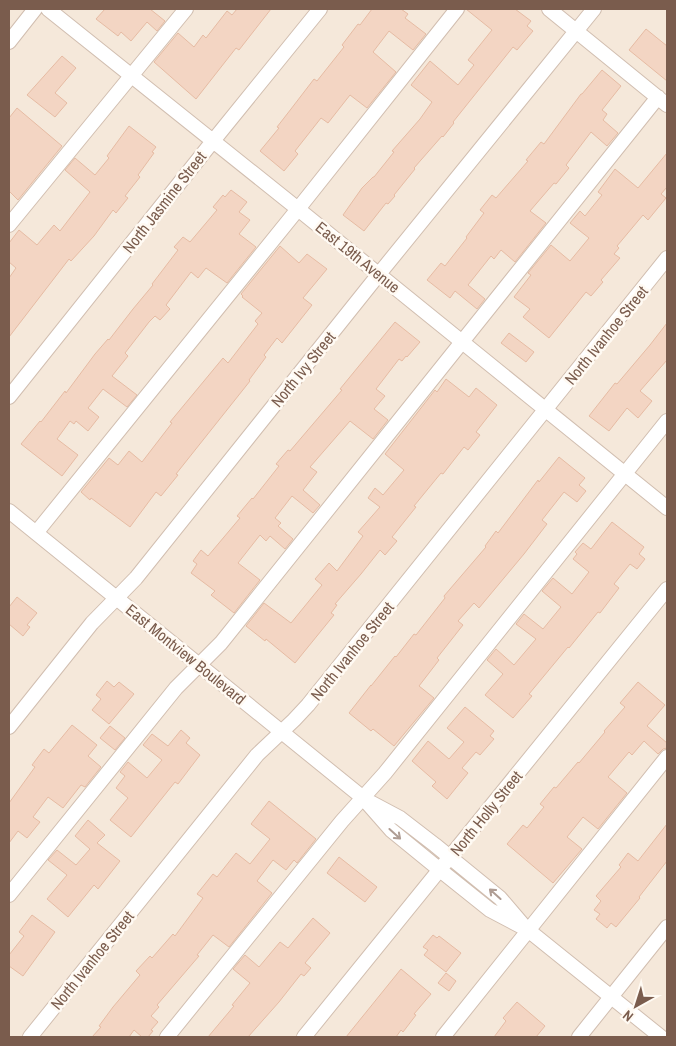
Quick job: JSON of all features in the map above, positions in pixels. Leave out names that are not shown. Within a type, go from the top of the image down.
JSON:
[{"type":"street","points":[[9,42],[35,9]]},
{"type":"street","name":"East 19th Avenue","points":[[48,9],[667,508]]},
{"type":"street","points":[[9,225],[186,9]]},
{"type":"street","name":"North Jasmine Street","points":[[10,392],[320,9]]},
{"type":"street","points":[[36,533],[457,9]]},
{"type":"street","points":[[9,895],[176,688],[221,643],[462,341],[662,101],[549,9]]},
{"type":"street","name":"North Ivy Street","points":[[9,726],[92,623],[139,575],[379,274],[594,9]]},
{"type":"street","name":"North Ivanhoe Street","points":[[30,1037],[257,755],[302,713],[667,258]]},
{"type":"street","points":[[167,1037],[340,822],[385,773],[667,421]]},
{"type":"street","name":"East Montview Boulevard","points":[[9,511],[362,798],[391,830],[440,870],[490,910],[528,930]]},
{"type":"street","name":"North Holly Street","points":[[304,1037],[667,589]]},
{"type":"street","points":[[443,1037],[667,757]]},
{"type":"street","name":"East Montview Boulevard","points":[[362,798],[400,818],[450,857],[500,898],[528,930],[661,1037]]},
{"type":"street","points":[[579,1037],[667,927]]},
{"type":"shaded area","points":[[9,9],[667,9],[667,1037],[9,1037]]},
{"type":"building","points":[[105,9],[150,9],[165,21],[157,31],[147,22],[131,41],[121,32],[118,36],[96,19]]},
{"type":"building","points":[[237,9],[271,9],[239,50],[236,48],[196,99],[154,62],[178,33],[194,47],[203,35],[206,38],[227,11],[232,15]]},
{"type":"building","points":[[372,9],[401,9],[408,14],[405,18],[426,34],[413,50],[389,31],[373,52],[396,72],[367,108],[350,95],[328,123],[321,118],[295,151],[298,154],[284,171],[260,151],[314,79],[317,81],[344,47],[342,45],[358,24],[360,25]]},
{"type":"building","points":[[466,9],[515,9],[531,21],[527,26],[533,31],[517,50],[513,47],[443,137],[414,168],[395,196],[388,204],[386,203],[364,231],[343,215],[362,188],[374,177],[394,152],[392,151],[432,102],[411,85],[430,61],[458,85],[474,65],[468,60],[492,30]]},
{"type":"building","points":[[646,29],[667,46],[667,81],[629,50]]},
{"type":"building","points":[[62,56],[76,68],[55,93],[67,103],[55,117],[27,95]]},
{"type":"building","points":[[602,70],[621,86],[602,110],[607,114],[603,120],[618,133],[607,146],[591,132],[566,165],[569,168],[530,211],[546,223],[515,262],[501,250],[494,259],[491,256],[468,285],[485,299],[477,309],[455,291],[450,298],[427,280],[441,263],[445,266],[484,213],[480,210],[492,195],[496,198],[528,161],[526,160],[541,142],[544,144],[581,94]]},
{"type":"building","points":[[17,108],[62,146],[18,200],[9,191],[9,118]]},
{"type":"building","points":[[129,126],[156,147],[152,152],[154,153],[138,175],[140,177],[125,196],[128,198],[116,213],[113,210],[94,236],[71,261],[69,259],[9,337],[9,278],[16,268],[9,262],[9,243],[19,230],[37,245],[54,225],[60,231],[90,192],[65,170],[75,158],[95,175],[109,158],[107,156]]},
{"type":"building","points":[[667,153],[667,187],[661,194],[666,198],[648,220],[643,215],[617,246],[619,248],[614,254],[620,258],[601,280],[603,282],[591,296],[586,292],[549,338],[523,317],[530,309],[514,297],[531,275],[528,273],[551,245],[570,261],[589,238],[570,223],[580,211],[585,216],[602,195],[598,192],[615,169],[638,188]]},
{"type":"building","points":[[231,190],[247,202],[239,212],[250,220],[239,234],[256,247],[227,283],[206,268],[198,278],[191,272],[166,305],[170,309],[160,320],[155,316],[149,322],[125,353],[128,356],[112,376],[137,395],[127,407],[103,389],[88,408],[99,417],[88,431],[76,421],[74,424],[70,421],[57,439],[78,455],[62,476],[21,444],[65,391],[66,393],[95,354],[109,340],[153,285],[178,250],[174,247],[183,237],[190,242],[217,210],[213,207],[223,195],[225,197]]},
{"type":"building","points":[[280,246],[299,263],[307,254],[327,269],[303,298],[312,305],[282,343],[277,338],[264,355],[266,357],[250,381],[176,474],[178,475],[161,496],[156,492],[130,527],[81,492],[109,458],[118,465],[129,451],[142,462],[172,423],[170,422],[223,358],[228,363],[258,324],[255,321],[262,313],[242,297],[241,294]]},
{"type":"building","points":[[395,322],[420,342],[407,357],[402,361],[399,359],[376,389],[385,396],[374,409],[388,420],[373,439],[350,421],[310,467],[317,472],[303,490],[320,505],[313,513],[292,496],[275,518],[281,523],[278,526],[293,539],[285,549],[270,536],[266,541],[260,535],[238,563],[260,580],[234,613],[211,595],[215,591],[191,573],[197,564],[193,561],[201,550],[208,556],[240,518],[237,516],[279,466],[276,464],[288,450],[290,451],[342,390],[340,389]]},
{"type":"building","points":[[667,323],[667,360],[640,391],[652,401],[638,418],[627,408],[609,431],[589,416]]},
{"type":"building","points":[[509,333],[534,352],[526,362],[501,343]]},
{"type":"building","points":[[446,379],[469,397],[476,388],[497,405],[476,432],[480,435],[468,450],[464,447],[414,506],[416,507],[392,537],[397,541],[385,555],[380,550],[335,604],[337,605],[331,613],[334,615],[295,663],[266,639],[265,641],[246,626],[264,603],[291,623],[322,585],[315,579],[329,563],[337,571],[363,536],[358,532],[380,507],[368,498],[375,488],[383,495],[404,470],[385,454],[435,390],[437,392]]},
{"type":"building","points":[[559,457],[585,478],[579,485],[586,491],[577,502],[564,492],[542,520],[547,524],[524,554],[479,608],[474,603],[458,621],[463,625],[437,658],[439,660],[419,686],[434,698],[394,746],[373,729],[371,731],[349,713],[395,656],[414,634],[416,635],[445,598],[444,596],[486,547],[496,531],[498,533],[538,480],[539,482]]},
{"type":"building","points":[[612,522],[644,547],[639,554],[645,559],[637,569],[630,564],[614,584],[619,588],[600,613],[598,612],[529,694],[532,696],[513,718],[485,695],[503,674],[487,660],[496,649],[514,665],[536,639],[516,624],[524,614],[543,629],[561,607],[542,591],[553,578],[572,594],[589,572],[573,559],[577,554],[575,552],[583,543],[591,549]]},
{"type":"building","points":[[17,597],[37,613],[27,625],[30,627],[23,636],[9,624],[9,607]]},
{"type":"building","points":[[107,681],[114,687],[119,682],[134,694],[109,724],[92,710],[101,699],[96,695]]},
{"type":"building","points":[[638,682],[665,705],[647,726],[667,743],[667,748],[658,754],[644,741],[632,755],[629,752],[608,777],[627,793],[598,829],[583,817],[567,837],[582,849],[553,883],[507,844],[523,825],[527,828],[544,807],[540,804],[605,732],[625,707],[620,703]]},
{"type":"building","points":[[465,707],[494,731],[490,736],[494,739],[480,755],[476,752],[462,768],[468,773],[447,799],[432,786],[436,782],[412,761],[428,741],[449,759],[464,742],[447,728]]},
{"type":"building","points":[[72,725],[97,745],[88,756],[101,767],[85,787],[81,785],[63,808],[48,797],[33,817],[40,822],[27,838],[18,831],[9,843],[9,803],[35,767],[32,765],[44,749],[49,753]]},
{"type":"building","points":[[110,726],[125,738],[115,750],[100,738]]},
{"type":"building","points":[[181,730],[190,738],[186,743],[200,755],[178,784],[175,782],[131,837],[110,820],[128,798],[116,788],[125,776],[120,772],[128,762],[147,778],[162,760],[143,745],[152,734],[168,746]]},
{"type":"building","points":[[269,801],[316,839],[297,863],[294,860],[286,870],[273,860],[257,881],[272,893],[229,947],[213,935],[197,955],[199,956],[157,1005],[159,1007],[151,1016],[158,1022],[148,1037],[142,1037],[134,1030],[129,1037],[92,1037],[101,1027],[99,1026],[113,1007],[140,975],[136,971],[150,956],[152,958],[173,934],[175,936],[203,898],[197,894],[213,874],[217,877],[236,853],[250,864],[270,839],[251,824]]},
{"type":"building","points":[[88,820],[105,835],[97,843],[120,861],[98,889],[94,885],[68,917],[47,899],[67,875],[48,860],[57,850],[76,865],[90,849],[75,836]]},
{"type":"building","points":[[667,824],[667,861],[616,927],[611,923],[607,928],[596,919],[600,914],[594,910],[601,901],[596,896],[621,867],[619,865],[628,853],[638,861]]},
{"type":"building","points":[[339,857],[377,887],[365,902],[327,873]]},
{"type":"building","points":[[32,915],[55,932],[23,976],[9,966],[9,955],[24,936],[19,932]]},
{"type":"building","points":[[313,918],[330,933],[305,963],[311,968],[304,976],[301,974],[248,1037],[208,1037],[250,983],[233,969],[245,955],[259,967],[280,942],[288,948]]},
{"type":"building","points":[[433,935],[437,938],[439,936],[461,953],[446,972],[424,955],[428,950],[423,947]]},
{"type":"building","points":[[401,969],[431,994],[414,1014],[416,1015],[403,1032],[401,1030],[396,1037],[346,1037]]},
{"type":"building","points":[[446,973],[456,981],[449,991],[438,983]]},
{"type":"building","points":[[517,1002],[545,1026],[536,1037],[494,1037],[506,1021],[503,1018]]}]
